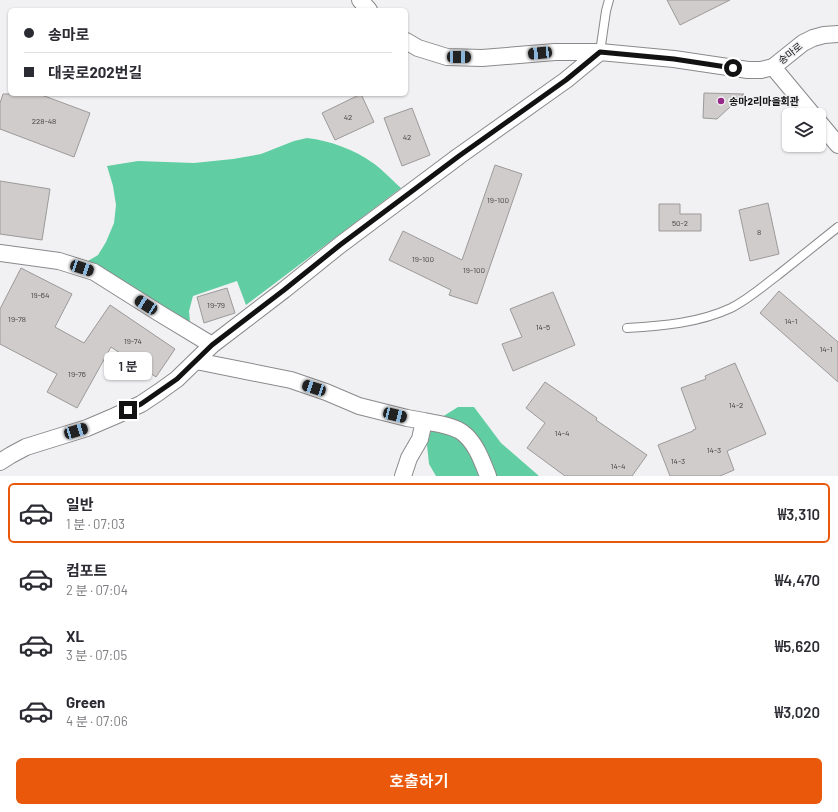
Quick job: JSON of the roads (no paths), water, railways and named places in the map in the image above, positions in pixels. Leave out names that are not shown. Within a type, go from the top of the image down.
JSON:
[{"type":"street","points":[[360,0],[367,8]]},
{"type":"street","name":"송마로","points":[[408,42],[418,48],[447,57],[482,58],[555,52],[600,52],[674,59],[748,70],[761,70],[773,67],[808,40],[824,35],[838,34]]},
{"type":"street","points":[[0,462],[26,447],[87,428],[141,404],[177,379],[212,345],[340,245],[453,161],[566,80],[600,52]]},
{"type":"street","points":[[773,67],[807,108]]},
{"type":"street","points":[[826,130],[838,145]]},
{"type":"street","points":[[0,253],[58,260],[94,272],[212,345]]},
{"type":"street","points":[[196,361],[291,380],[326,392],[359,406],[448,426],[462,432],[473,444],[488,476]]},
{"type":"street","points":[[403,476],[409,458],[420,439],[424,420]]},
{"type":"lane","points":[[600,52],[609,0]]},
{"type":"lane","points":[[627,328],[657,326],[687,321],[732,308],[750,297],[838,227]]},
{"type":"place","name":"송마2리마을회관","points":[[721,101]]}]
